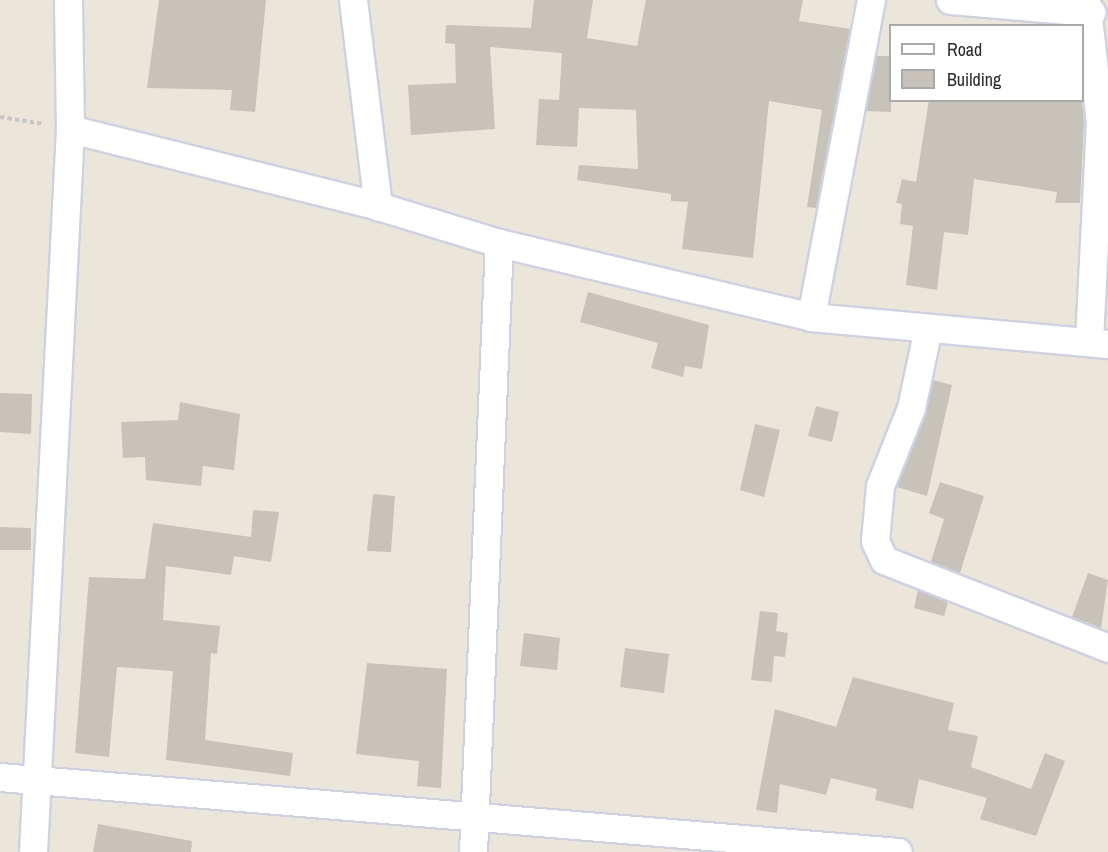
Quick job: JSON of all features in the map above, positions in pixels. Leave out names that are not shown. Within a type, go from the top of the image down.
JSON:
[{"type":"street","points":[[33,852],[41,777],[70,129],[68,0]]},
{"type":"street","points":[[353,0],[378,206]]},
{"type":"street","points":[[811,317],[871,0]]},
{"type":"street","points":[[70,129],[378,206],[499,243],[811,317],[1098,343],[1100,123],[1088,6],[950,0]]},
{"type":"street","points":[[473,852],[470,817],[499,243]]},
{"type":"street","points":[[928,328],[911,408],[880,486],[875,541],[884,560],[1108,648]]},
{"type":"street","points":[[0,777],[41,777],[470,817],[898,852]]},
{"type":"path","points":[[0,117],[70,129]]},
{"type":"building","points":[[159,0],[266,0],[255,112],[230,110],[232,90],[147,88]]},
{"type":"building","points":[[534,0],[593,0],[587,38],[637,46],[646,0],[803,0],[799,21],[850,29],[816,208],[807,207],[822,110],[769,101],[753,258],[682,249],[688,202],[671,201],[671,194],[577,180],[579,165],[638,169],[636,110],[579,108],[577,147],[536,145],[539,99],[559,100],[562,53],[490,47],[495,129],[411,135],[408,85],[456,83],[455,44],[445,43],[446,25],[531,28]]},
{"type":"building","points":[[877,56],[889,56],[891,112],[866,111]]},
{"type":"building","points":[[929,102],[1082,102],[1084,123],[1080,203],[1055,203],[1057,192],[974,179],[968,235],[944,232],[937,290],[906,285],[913,226],[900,224],[902,204],[896,203],[902,179],[916,182]]},
{"type":"building","points":[[588,292],[709,325],[702,369],[685,366],[683,377],[651,368],[658,343],[580,322]]},
{"type":"building","points":[[933,380],[952,385],[927,496],[897,487]]},
{"type":"building","points":[[0,393],[32,394],[31,434],[0,432]]},
{"type":"building","points":[[180,402],[240,414],[234,470],[203,466],[201,486],[146,480],[145,457],[123,458],[121,422],[178,420]]},
{"type":"building","points":[[816,406],[839,412],[832,442],[808,436]]},
{"type":"building","points":[[755,424],[780,430],[764,497],[740,490]]},
{"type":"building","points":[[940,482],[984,496],[960,573],[931,562],[944,519],[929,513]]},
{"type":"building","points":[[373,494],[395,496],[391,552],[367,551]]},
{"type":"building","points":[[253,510],[279,512],[271,562],[234,556],[231,575],[166,566],[163,620],[220,626],[217,654],[211,653],[205,740],[293,753],[290,776],[166,760],[173,671],[117,667],[109,757],[75,753],[89,577],[145,579],[153,523],[251,537]]},
{"type":"building","points":[[0,527],[31,528],[31,550],[0,550]]},
{"type":"building","points":[[1088,573],[1108,580],[1101,628],[1072,617]]},
{"type":"building","points":[[918,590],[948,602],[944,616],[914,608]]},
{"type":"building","points":[[760,611],[778,613],[776,631],[788,633],[785,657],[774,656],[772,682],[751,680]]},
{"type":"building","points":[[524,633],[560,638],[557,670],[520,666]]},
{"type":"building","points":[[625,648],[669,654],[664,693],[620,687]]},
{"type":"building","points":[[367,663],[447,669],[441,788],[417,786],[419,761],[356,754]]},
{"type":"building","points":[[853,677],[954,703],[948,730],[978,736],[971,767],[1031,789],[1045,753],[1065,761],[1036,836],[980,819],[987,798],[919,779],[913,809],[875,800],[877,789],[831,778],[826,795],[780,784],[777,813],[756,810],[775,709],[836,727]]},
{"type":"building","points":[[98,824],[192,841],[191,852],[93,852]]}]
